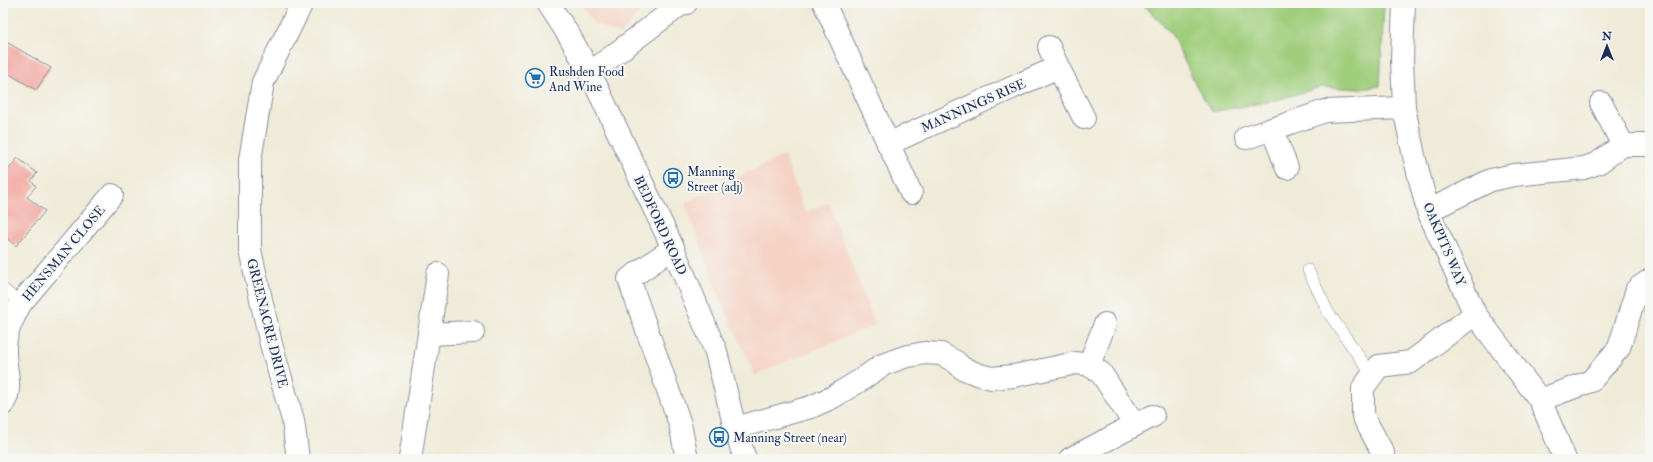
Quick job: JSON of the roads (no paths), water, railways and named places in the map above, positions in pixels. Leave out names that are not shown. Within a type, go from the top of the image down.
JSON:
[{"type":"street","name":"GREENACRE DRIVE","points":[[298,459],[293,420],[271,344],[250,250],[250,160],[262,82],[302,3]]},
{"type":"street","name":"BEDFORD ROAD","points":[[548,3],[570,37],[590,73],[674,248],[716,352],[735,428],[745,459]]},
{"type":"street","points":[[824,3],[910,193]]},
{"type":"street","name":"OAKPITS WAY","points":[[1404,3],[1402,59],[1404,108],[1428,211],[1475,314],[1540,400],[1565,459]]},
{"type":"street","points":[[590,73],[681,4]]},
{"type":"street","points":[[1049,47],[1084,118]]},
{"type":"street","name":"MANNINGS RISE","points":[[888,144],[1058,67]]},
{"type":"street","points":[[1601,103],[1623,145]]},
{"type":"street","points":[[1246,138],[1325,111],[1404,108]]},
{"type":"street","points":[[1272,129],[1287,168]]},
{"type":"street","points":[[1428,211],[1491,180],[1514,175],[1584,168],[1598,163],[1623,145],[1650,145]]},
{"type":"street","name":"HENSMAN CLOSE","points":[[3,404],[7,398],[9,383],[6,365],[6,338],[11,321],[21,303],[112,195]]},
{"type":"street","points":[[674,248],[629,279],[680,424],[687,459]]},
{"type":"street","points":[[410,459],[438,274]]},
{"type":"street","points":[[1540,400],[1592,381],[1619,348],[1638,289],[1650,280]]},
{"type":"street","points":[[1383,459],[1383,453],[1363,416],[1363,388],[1379,366],[1411,362],[1475,314]]},
{"type":"street","points":[[1089,365],[1105,324]]},
{"type":"street","points":[[429,334],[473,332]]},
{"type":"street","points":[[735,428],[811,407],[833,397],[882,365],[904,357],[924,353],[941,354],[956,362],[962,368],[976,374],[992,378],[1014,376],[1076,363],[1089,365],[1101,373],[1144,421],[1070,459]]},
{"type":"lane","points":[[1308,270],[1334,322],[1372,375]]},
{"type":"lane","points":[[3,289],[21,303]]},
{"type":"place","name":"Rushden Food And Wine","points":[[535,78]]},
{"type":"place","name":"Manning Street (adj)","points":[[673,178]]},
{"type":"place","name":"Manning Street (near)","points":[[719,437]]}]
